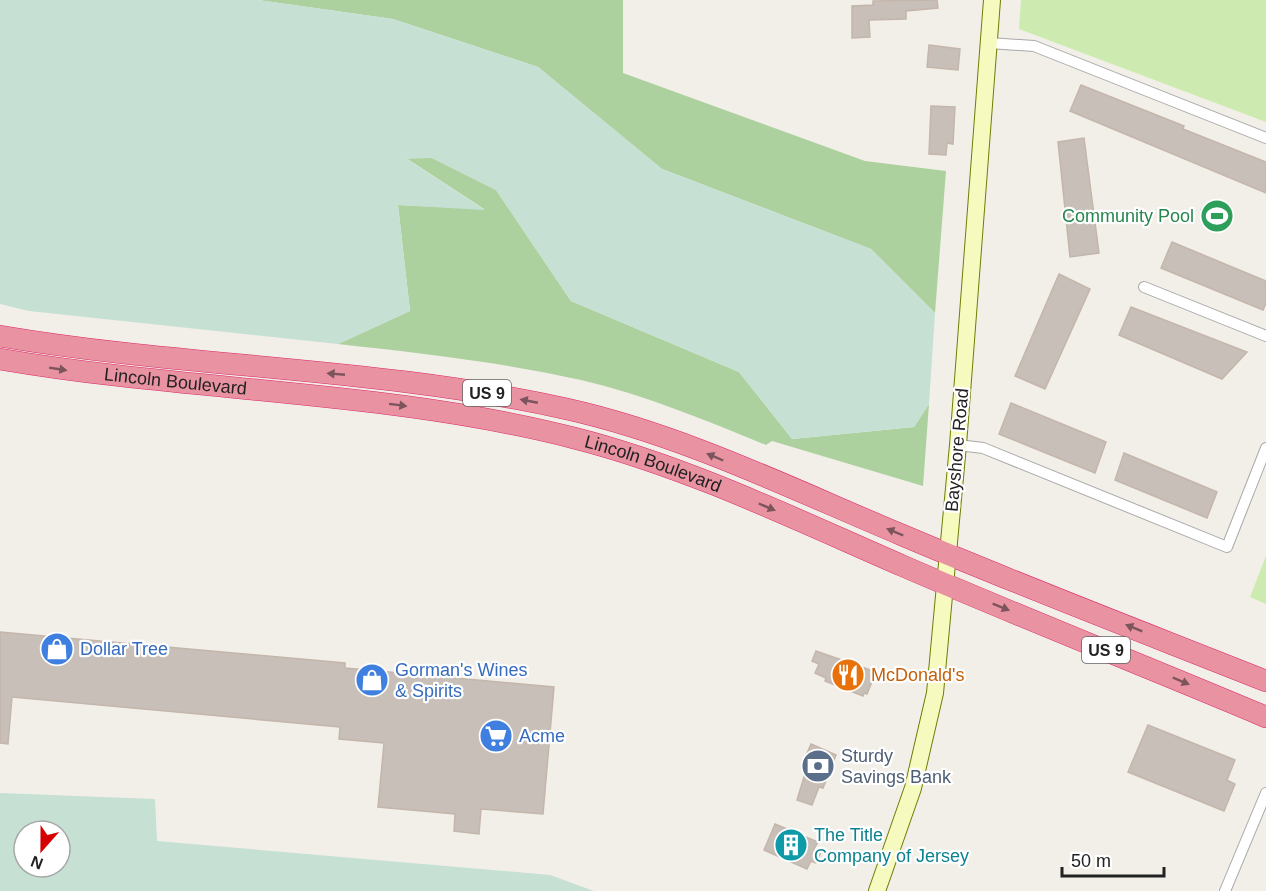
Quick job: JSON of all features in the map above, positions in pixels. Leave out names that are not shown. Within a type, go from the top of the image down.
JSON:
[{"type":"highway","name":"Lincoln Boulevard","points":[[0,336],[139,356],[383,378],[486,393],[569,410],[661,436],[703,452],[949,555],[1266,681]]},
{"type":"highway","name":"Lincoln Boulevard","points":[[0,359],[102,375],[420,408],[573,438],[660,464],[702,480],[947,585],[1266,717]]},
{"type":"street","name":"Bayshore Road","points":[[877,891],[905,815],[931,715],[947,585],[992,0]]},
{"type":"street","points":[[989,43],[1034,46],[1266,138]]},
{"type":"street","points":[[1144,287],[1266,336]]},
{"type":"street","points":[[958,445],[983,448],[1227,547],[1266,447]]},
{"type":"street","points":[[1226,891],[1266,793]]},
{"type":"green space","points":[[0,0],[258,0],[393,19],[538,67],[662,169],[871,249],[935,313],[929,404],[914,427],[792,439],[739,372],[571,301],[496,190],[432,158],[407,159],[485,210],[398,205],[410,311],[338,344],[29,311],[0,304]]},
{"type":"green space","points":[[258,0],[623,0],[623,73],[865,161],[946,171],[935,313],[871,249],[662,169],[538,67],[393,19]]},
{"type":"green space","points":[[1021,0],[1266,0],[1266,122],[1019,29]]},
{"type":"green space","points":[[406,158],[432,158],[496,190],[571,301],[739,372],[792,439],[914,427],[929,404],[923,486],[772,441],[766,445],[698,417],[581,380],[490,363],[338,344],[410,311],[398,205],[484,209]]},
{"type":"green space","points":[[1266,556],[1266,604],[1250,597]]},
{"type":"green space","points":[[0,793],[155,799],[157,841],[550,875],[594,891],[0,891]]},
{"type":"water","name":"Community Pool","points":[[1209,206],[1229,215],[1232,221],[1228,226],[1213,224],[1200,209]]},
{"type":"building","points":[[937,0],[938,8],[906,11],[906,19],[869,20],[870,37],[852,38],[852,6],[873,5],[873,1]]},
{"type":"building","points":[[929,45],[960,49],[958,70],[927,67]]},
{"type":"building","points":[[1081,85],[1266,162],[1266,193],[1070,111]]},
{"type":"building","points":[[931,106],[955,107],[953,144],[947,143],[946,155],[929,154]]},
{"type":"building","points":[[1084,138],[1099,253],[1070,257],[1058,142]]},
{"type":"building","points":[[1172,242],[1266,281],[1266,303],[1263,310],[1161,268]]},
{"type":"building","points":[[1059,274],[1090,289],[1045,389],[1015,376]]},
{"type":"building","points":[[1131,307],[1247,352],[1222,379],[1119,335]]},
{"type":"building","points":[[1011,403],[1106,442],[1095,473],[999,434]]},
{"type":"building","points":[[1124,453],[1217,492],[1207,518],[1115,480]]},
{"type":"building","points":[[0,632],[345,663],[345,668],[554,687],[543,814],[481,809],[479,834],[454,831],[455,814],[378,807],[384,743],[339,739],[340,727],[12,697],[8,744],[0,743]]},
{"type":"building","name":"McDonald's","points":[[816,651],[876,672],[867,694],[864,693],[863,696],[825,681],[826,678],[815,673],[819,664],[812,661]]},
{"type":"building","points":[[1148,725],[1235,760],[1227,780],[1235,784],[1224,811],[1128,772]]},
{"type":"building","name":"Sturdy Savings Bank","points":[[811,744],[836,755],[823,788],[819,787],[812,805],[797,800],[807,767],[802,765]]},
{"type":"building","name":"The Title Company of Jersey","points":[[775,824],[818,842],[814,849],[821,852],[816,863],[811,861],[807,869],[764,850]]},
{"type":"place","name":"Community Pool","points":[[1217,216]]},
{"type":"place","name":"Dollar Tree","points":[[57,649]]},
{"type":"place","name":"McDonald's","points":[[848,675]]},
{"type":"place","name":"Gorman's Wines & Spirits","points":[[372,680]]},
{"type":"place","name":"Acme","points":[[496,736]]},
{"type":"place","name":"Sturdy Savings Bank","points":[[818,766]]},
{"type":"place","name":"The Title Company of Jersey","points":[[791,845]]}]
